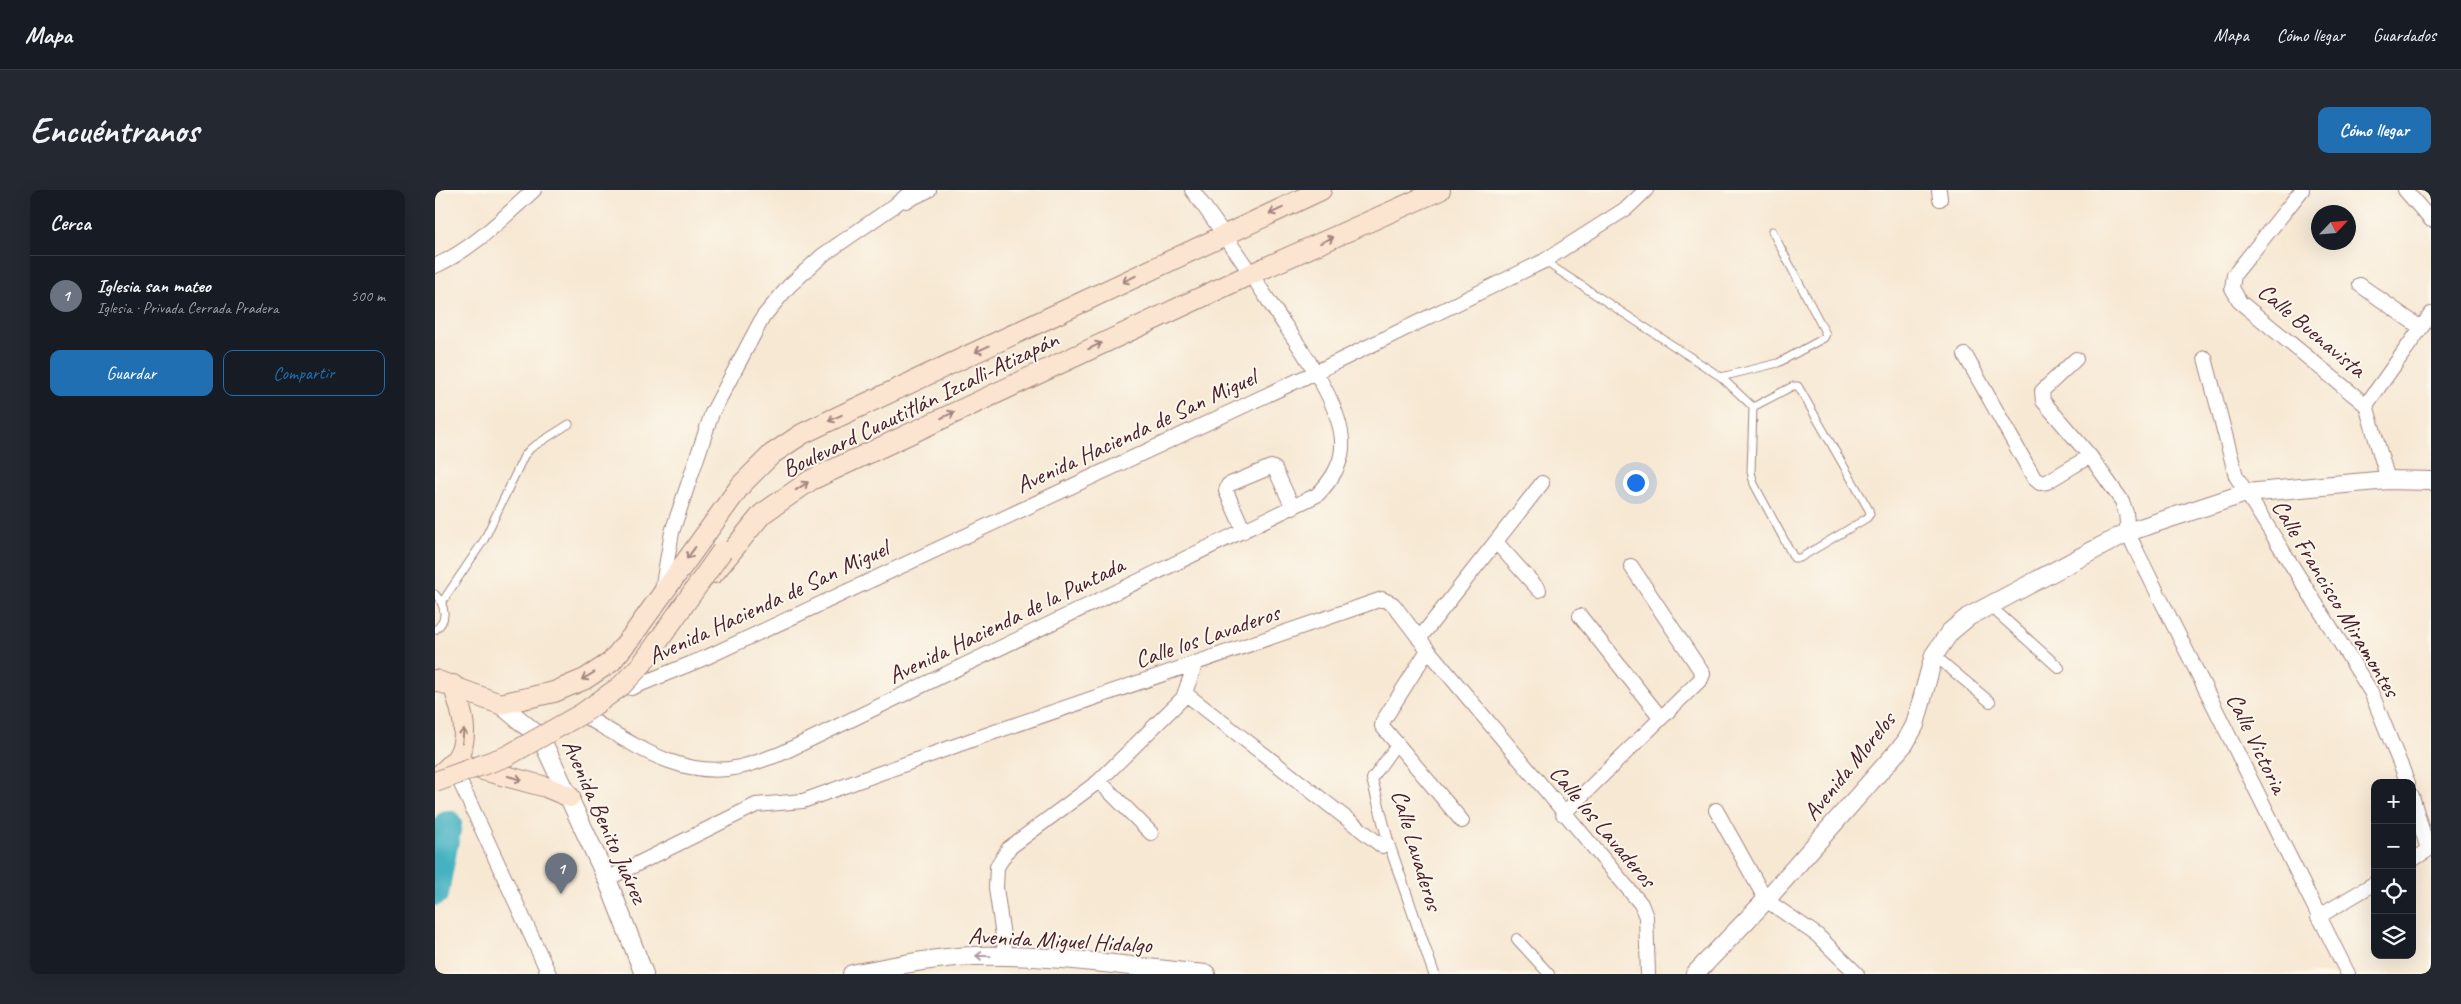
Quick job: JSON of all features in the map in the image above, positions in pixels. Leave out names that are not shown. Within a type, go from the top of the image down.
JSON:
[{"type":"main road","name":"Boulevard Cuautitlán Izcalli-Atizapán","points":[[500,704],[554,692],[585,679],[611,662],[632,636],[741,485],[771,454],[809,431],[1321,190]]},
{"type":"main road","name":"Boulevard Cuautitlán Izcalli-Atizapán","points":[[444,774],[541,738],[587,717],[609,705],[631,688],[714,574],[762,514],[805,484],[835,467],[1251,274],[1440,190]]},
{"type":"main road","points":[[718,548],[741,485]]},
{"type":"main road","points":[[444,774],[503,748],[583,703],[617,676],[632,661],[718,548],[762,514]]},
{"type":"main road","points":[[444,683],[464,727],[463,742],[458,756],[444,774]]},
{"type":"main road","points":[[444,683],[500,704]]},
{"type":"main road","points":[[444,774],[546,787],[570,797]]},
{"type":"street","points":[[435,266],[450,259],[479,239],[534,190]]},
{"type":"street","points":[[662,593],[672,532],[712,413],[763,317],[789,286],[823,255],[894,206],[913,190]]},
{"type":"street","points":[[894,206],[929,190]]},
{"type":"street","name":"Avenida Hacienda de la Puntada","points":[[587,717],[665,761],[698,770],[740,767],[781,754],[1317,495],[1328,484],[1338,467],[1342,449],[1337,416],[1316,372],[1225,235],[1192,190]]},
{"type":"street","name":"Avenida Hacienda de San Miguel","points":[[631,688],[707,657],[1316,372],[1544,261],[1627,208],[1646,190]]},
{"type":"street","name":"Calle Buenavista","points":[[2302,190],[2234,274],[2232,288],[2240,302],[2366,405]]},
{"type":"street","points":[[2405,190],[2431,220]]},
{"type":"street","points":[[2360,285],[2421,328]]},
{"type":"street","points":[[2388,480],[2366,405],[2431,314]]},
{"type":"street","points":[[1965,355],[2034,478],[2040,483],[2047,482],[2090,456]]},
{"type":"street","name":"Calle Francisco Miramontes","points":[[2205,358],[2236,476],[2371,692],[2406,779]]},
{"type":"street","name":"Calle Victoria","points":[[2077,359],[2042,391],[2041,396],[2090,456],[2122,501],[2126,513],[2128,532],[2348,974]]},
{"type":"street","points":[[1244,531],[1226,491],[1228,485],[1271,467],[1275,469],[1293,508]]},
{"type":"street","name":"Avenida Morelos","points":[[1695,974],[1766,900],[1905,743],[1915,725],[1934,655],[1950,632],[1968,617],[2128,532],[2246,493],[2388,480],[2431,481]]},
{"type":"street","points":[[1462,821],[1382,726],[1383,721],[1423,644],[1496,542],[1542,483]]},
{"type":"street","points":[[1496,542],[1539,590]]},
{"type":"street","points":[[1563,814],[1703,674],[1631,566]]},
{"type":"street","name":"Calle los Lavaderos","points":[[607,879],[756,805],[803,800],[977,738],[1195,665],[1382,599],[1393,604],[1423,644],[1644,910],[1648,974]]},
{"type":"street","points":[[1989,605],[2059,668]]},
{"type":"street","points":[[1580,616],[1661,718]]},
{"type":"street","points":[[1934,655],[1990,702]]},
{"type":"street","points":[[1006,957],[996,888],[997,866],[1009,848],[1099,781],[1186,694],[1195,665]]},
{"type":"street","points":[[1186,694],[1382,846]]},
{"type":"street","name":"Avenida Benito Juárez","points":[[500,704],[541,738],[607,879],[644,974]]},
{"type":"street","name":"Calle Lavaderos","points":[[1397,744],[1372,779],[1388,841],[1434,974]]},
{"type":"street","points":[[444,774],[549,974]]},
{"type":"street","points":[[1099,781],[1151,833]]},
{"type":"street","points":[[2416,808],[2430,852],[2416,858]]},
{"type":"street","points":[[1716,810],[1766,900],[1817,935],[1857,974]]},
{"type":"street","points":[[2318,917],[2371,885]]},
{"type":"street","points":[[1517,939],[1549,974]]},
{"type":"street","name":"Avenida Miguel Hidalgo","points":[[852,974],[908,969],[975,956],[1042,958],[1206,974]]},
{"type":"lane","points":[[1721,377],[1778,363],[1824,338],[1827,334],[1772,231]]},
{"type":"lane","points":[[1544,261],[1721,377],[1753,407],[1751,472],[1754,484],[1794,558],[1800,558],[1870,514],[1798,386],[1793,386],[1753,407]]},
{"type":"lane","points":[[442,602],[483,540],[524,456],[531,448],[569,424]]},
{"type":"lane","points":[[435,594],[442,602],[445,611],[443,620],[435,630]]},
{"type":"waterway","points":[[435,892],[448,824]]},
{"type":"place","name":"Iglesia san mateo","points":[[561,894]]}]
